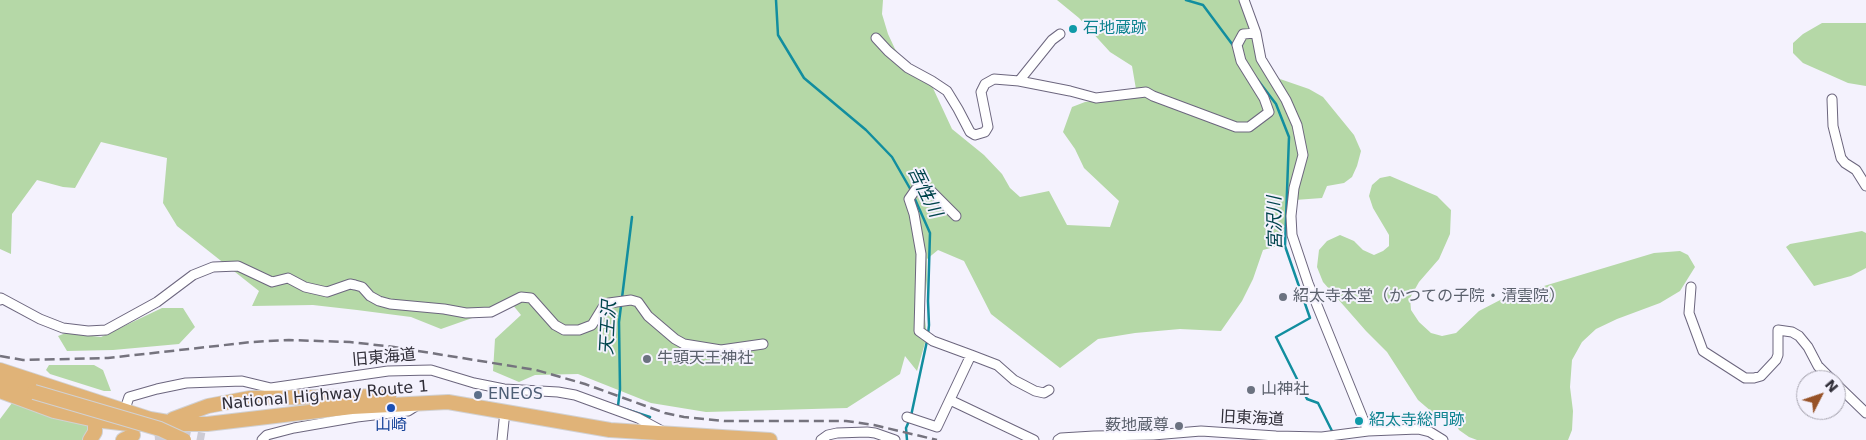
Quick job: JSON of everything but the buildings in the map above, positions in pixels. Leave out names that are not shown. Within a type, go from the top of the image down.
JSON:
[{"type":"highway","name":"National Highway Route 1","points":[[0,370],[150,419],[207,424],[352,407],[448,402],[610,430],[664,432],[686,437],[770,440]]},
{"type":"highway","points":[[0,380],[34,392],[160,429],[184,440]]},
{"type":"highway","name":"National Highway Route 1","points":[[0,392],[54,411],[94,420],[119,424],[159,426],[176,421]]},
{"type":"highway","points":[[173,440],[179,431],[176,421],[208,406],[250,398],[404,396],[448,402]]},
{"type":"highway","points":[[90,440],[95,432],[94,420]]},
{"type":"street","points":[[1244,0],[1256,33],[1262,59],[1286,100],[1297,126],[1303,155],[1294,188],[1291,216],[1292,235],[1308,283],[1368,431]]},
{"type":"street","points":[[876,38],[908,68],[947,91],[970,132],[975,135],[985,132],[988,127],[981,92],[985,84],[994,79],[1019,81],[1096,98],[1146,92],[1236,127],[1249,127],[1269,112],[1264,98],[1241,61],[1237,45],[1242,34],[1256,33]]},
{"type":"street","points":[[1019,81],[1052,40],[1060,34]]},
{"type":"street","points":[[1832,99],[1834,133],[1841,158],[1856,170],[1866,186]]},
{"type":"street","points":[[956,216],[932,192],[924,187],[916,188],[909,199],[914,214],[921,254],[920,331],[933,341],[997,366],[1014,380],[1034,391],[1044,393],[1049,390]]},
{"type":"street","points":[[0,300],[1,298],[40,319],[63,328],[88,331],[106,330],[157,302],[193,275],[213,267],[238,266],[272,282],[288,278],[305,287],[327,292],[355,284],[362,287],[370,296],[390,304],[466,313],[492,312],[521,297],[532,298],[555,325],[564,330],[579,330],[592,325],[608,303],[631,300],[638,302],[648,316],[675,339],[684,344],[721,350],[762,344]]},
{"type":"street","points":[[1691,287],[1689,313],[1702,352],[1745,378],[1754,378],[1761,376],[1776,360],[1778,355],[1778,330],[1792,332],[1799,336],[1808,347],[1822,370]]},
{"type":"street","points":[[906,417],[936,427],[971,355]]},
{"type":"street","name":"旧東海道","points":[[119,424],[129,397],[186,383],[242,381],[271,388],[388,371],[432,370],[466,381],[504,389],[558,392],[575,395],[638,418],[664,432]]},
{"type":"street","points":[[1846,394],[1866,413]]},
{"type":"street","points":[[950,400],[1034,440]]},
{"type":"street","points":[[262,440],[268,435],[294,428],[356,417],[408,411],[421,403]]},
{"type":"street","points":[[502,440],[505,411]]},
{"type":"street","name":"旧東海道","points":[[1058,440],[1061,438],[1078,437],[1130,438],[1201,431],[1236,437],[1314,436],[1418,429],[1430,432],[1443,440]]},
{"type":"street","points":[[821,440],[828,434],[875,432],[895,440]]},
{"type":"green space","points":[[0,0],[883,0],[882,14],[895,49],[908,65],[932,86],[952,129],[984,155],[1002,174],[1010,188],[1020,197],[1049,191],[1067,225],[1110,227],[1119,201],[1084,168],[1075,149],[1063,132],[1072,107],[1085,102],[1137,95],[1132,66],[1110,52],[1079,18],[1057,0],[1241,0],[1260,63],[1280,79],[1309,89],[1323,97],[1354,135],[1361,151],[1352,177],[1344,183],[1327,186],[1322,198],[1295,200],[1286,207],[1286,225],[1278,246],[1263,250],[1253,279],[1242,301],[1221,331],[1180,329],[1098,339],[1060,368],[991,314],[964,261],[938,250],[927,259],[924,311],[927,336],[917,371],[905,356],[900,374],[847,408],[706,412],[651,403],[578,374],[535,375],[519,382],[493,371],[495,339],[521,315],[512,304],[441,329],[411,317],[357,310],[313,305],[252,306],[259,291],[177,226],[163,203],[167,158],[101,142],[75,188],[37,180],[12,214],[11,254],[0,249]]},
{"type":"green space","points":[[1822,23],[1866,23],[1866,86],[1848,83],[1803,63],[1793,53],[1793,43],[1803,34]]},
{"type":"green space","points":[[1390,176],[1437,196],[1451,210],[1450,234],[1439,259],[1419,282],[1410,298],[1411,310],[1419,322],[1431,333],[1442,336],[1456,333],[1479,311],[1504,298],[1654,253],[1680,251],[1688,255],[1695,267],[1680,291],[1660,303],[1596,329],[1582,342],[1572,360],[1570,387],[1573,411],[1572,430],[1568,440],[1477,440],[1459,430],[1451,414],[1439,418],[1418,400],[1387,352],[1323,282],[1317,267],[1319,250],[1327,241],[1340,235],[1354,241],[1363,250],[1374,255],[1389,246],[1389,235],[1373,208],[1369,196],[1372,185],[1380,178]]},
{"type":"green space","points":[[1862,231],[1866,233],[1866,268],[1851,276],[1814,286],[1786,247],[1790,244]]},
{"type":"green space","points":[[162,308],[183,308],[195,327],[179,344],[113,350],[67,351],[58,336],[66,333],[101,337]]},
{"type":"green space","points":[[49,365],[94,365],[103,370],[111,391],[104,391],[50,374],[46,370]]},
{"type":"green space","points":[[12,403],[89,425],[84,440],[0,440],[0,419]]},
{"type":"waterway","name":"吾性川","points":[[776,0],[778,35],[804,78],[866,130],[892,157],[912,192]]},
{"type":"waterway","name":"宮沢川","points":[[1186,0],[1203,5],[1235,48]]},
{"type":"waterway","name":"宮沢川","points":[[1257,79],[1276,104],[1289,137],[1285,246],[1310,318],[1276,337],[1307,399],[1318,403],[1333,433]]},
{"type":"waterway","name":"吾性川","points":[[914,197],[930,233],[928,335]]},
{"type":"waterway","name":"天王沢","points":[[618,406],[620,389],[619,322],[632,217]]},
{"type":"waterway","name":"吾性川","points":[[911,416],[927,341]]},
{"type":"waterway","name":"天王沢","points":[[625,409],[650,417]]},
{"type":"waterway","name":"吾性川","points":[[907,440],[906,428],[909,421]]},
{"type":"tunnel","points":[[155,440],[188,437],[204,440]]},
{"type":"railway","points":[[0,356],[23,360],[108,358],[252,342],[289,340],[350,342],[394,347],[536,370],[585,384],[665,413],[684,417],[725,421],[846,421],[874,425],[937,440]]},
{"type":"place","name":"石地蔵跡","points":[[1073,29]]},
{"type":"place","name":"紹太寺本堂（かつての子院・清雲院）","points":[[1283,297]]},
{"type":"place","name":"牛頭天王神社","points":[[647,359]]},
{"type":"place","name":"山神社","points":[[1251,390]]},
{"type":"place","name":"ENEOS","points":[[478,395]]},
{"type":"place","name":"山崎","points":[[391,408]]},
{"type":"place","name":"紹太寺総門跡","points":[[1359,421]]},
{"type":"place","name":"薮地蔵尊","points":[[1179,426]]}]
